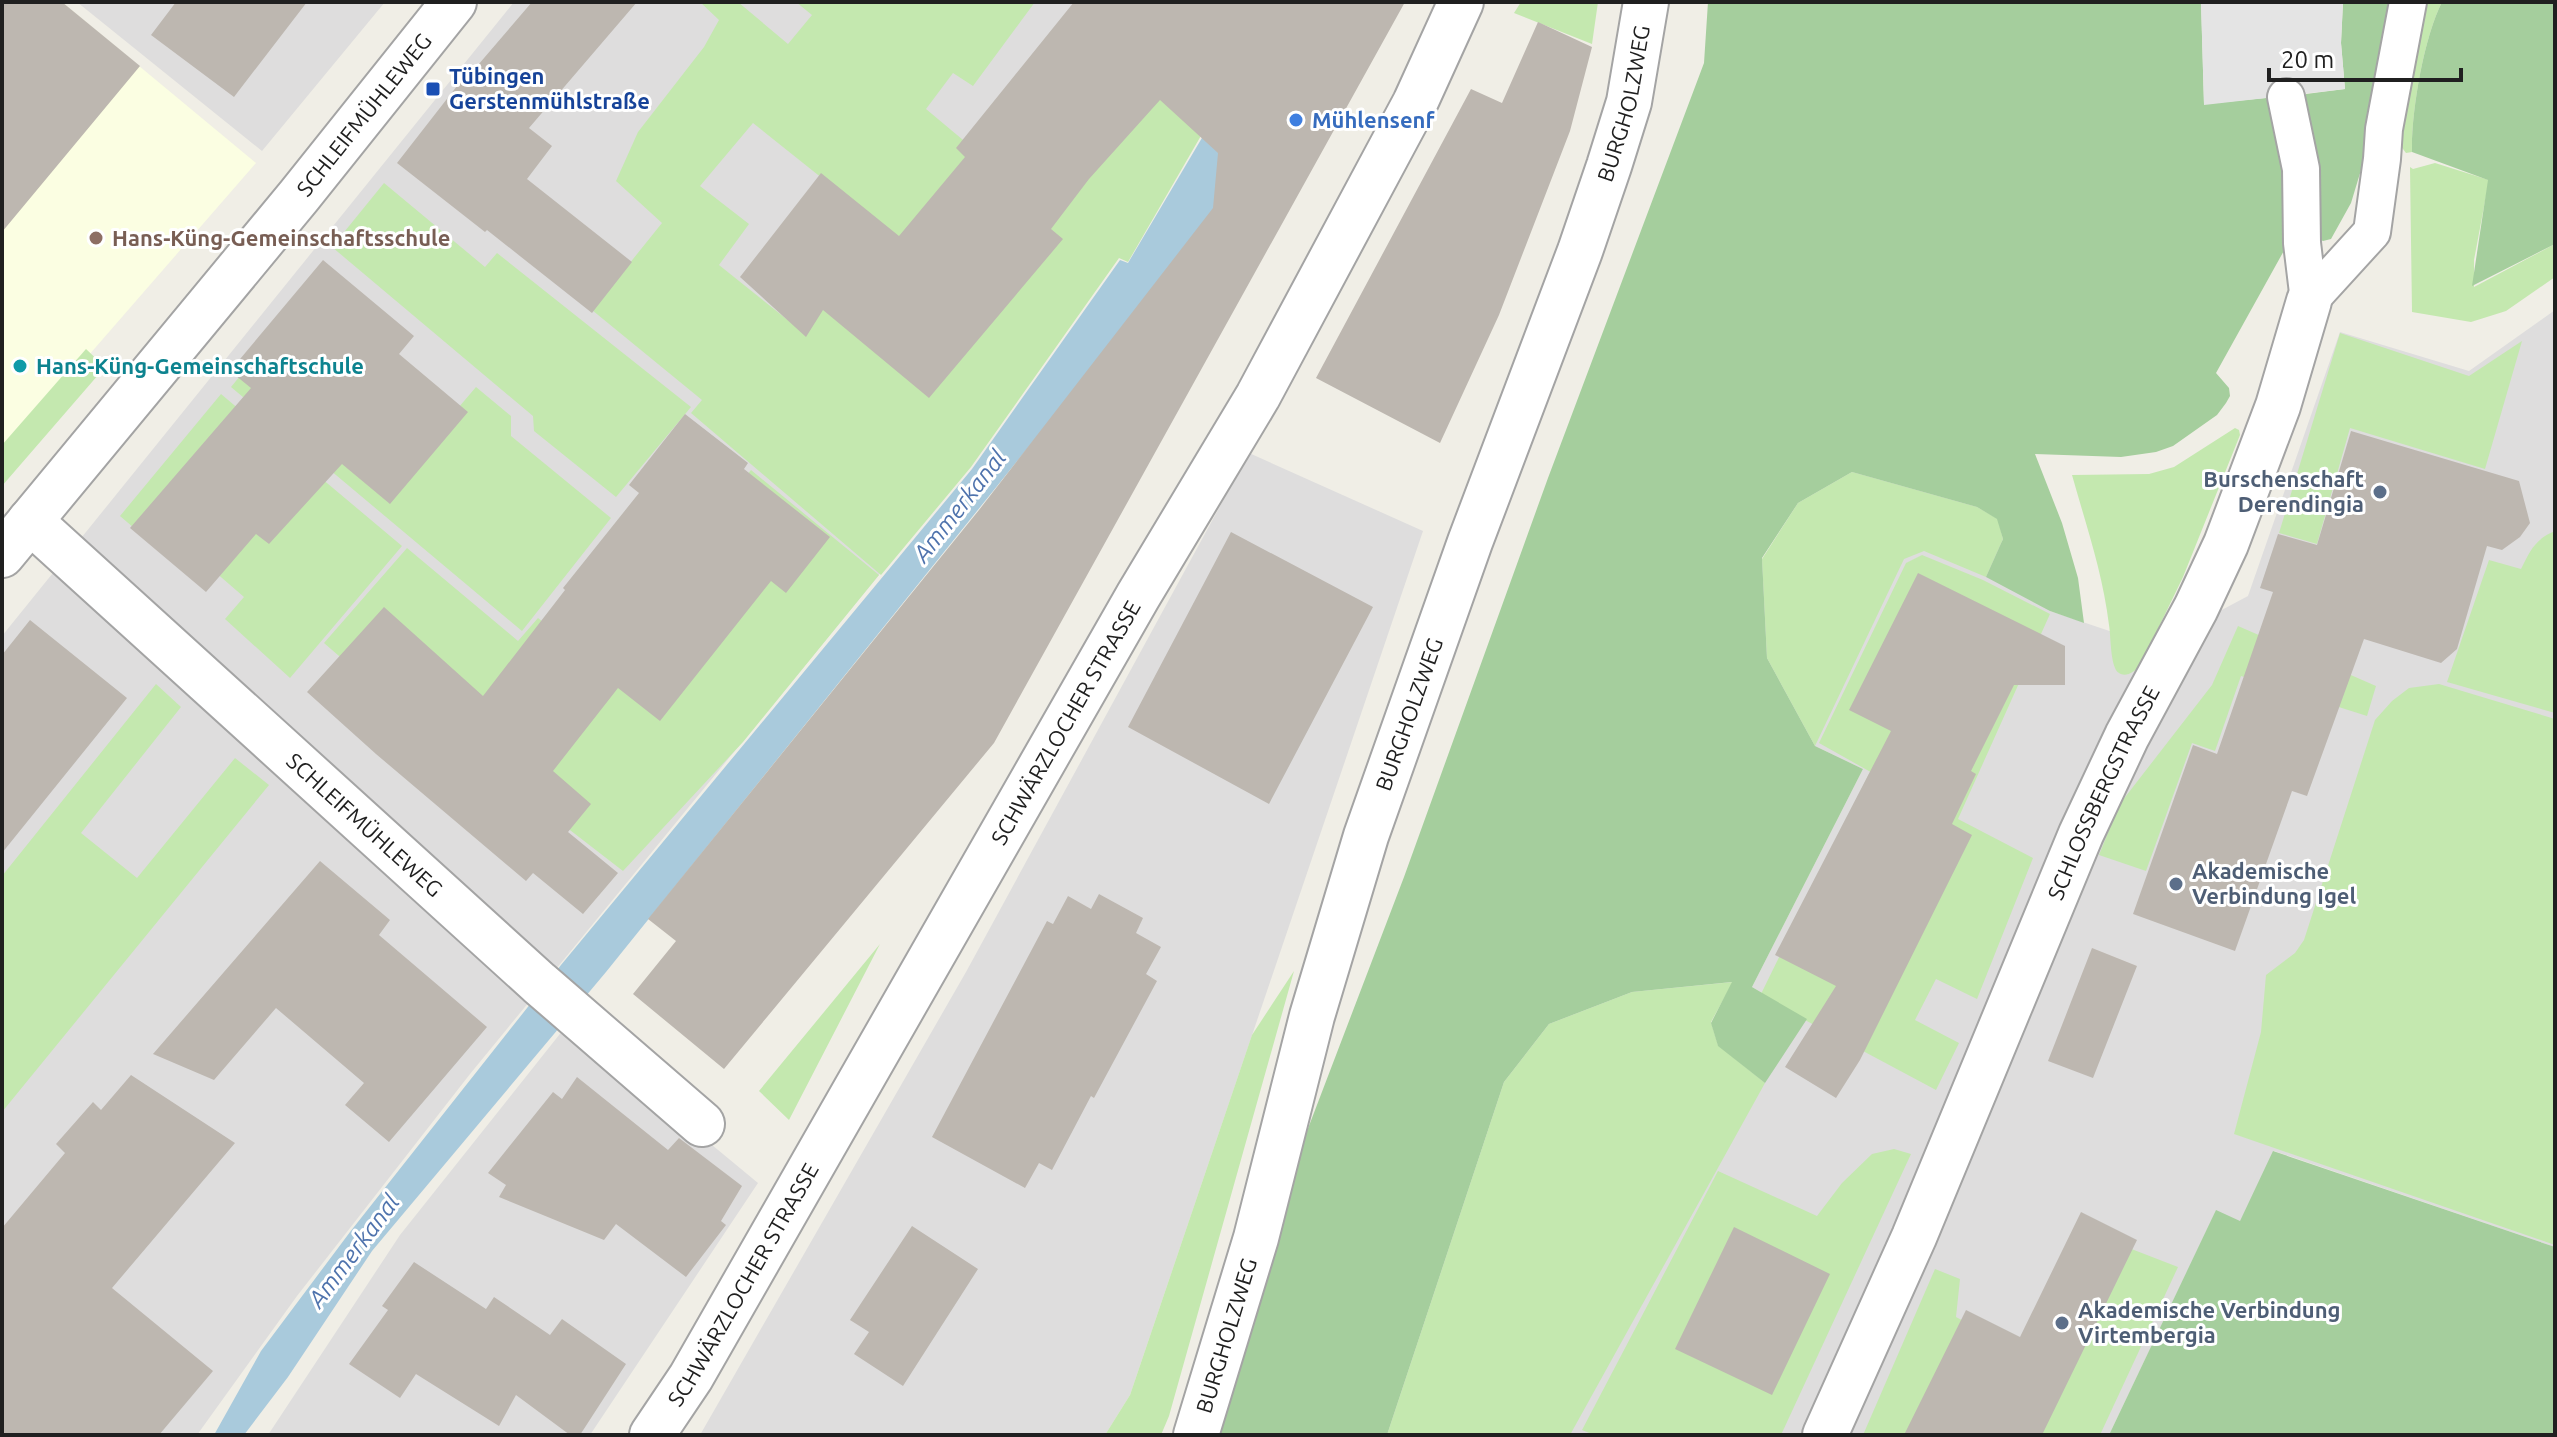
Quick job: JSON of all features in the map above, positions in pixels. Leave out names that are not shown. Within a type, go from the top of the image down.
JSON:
[{"type":"street","name":"SCHLEIFMÜHLEWEG","points":[[2,555],[299,196],[454,2]]},
{"type":"street","name":"SCHWÄRZLOCHER STRASSE","points":[[652,1435],[691,1377],[1138,596],[1258,396],[1415,103],[1461,2]]},
{"type":"street","name":"BURGHOLZWEG","points":[[1196,1435],[1256,1238],[1312,1016],[1366,836],[1470,542],[1609,166],[1629,102],[1646,2]]},
{"type":"street","name":"SCHLOSSBERGSTRASSE","points":[[1825,1435],[1914,1237],[2081,834],[2127,736],[2226,544],[2278,406],[2309,301]]},
{"type":"street","name":"SCHLEIFMÜHLEWEG","points":[[30,521],[539,983],[702,1124]]},
{"type":"lane","name":"SCHLOSSBERGSTRASSE","points":[[2309,301],[2372,232],[2384,129],[2408,2]]},
{"type":"lane","points":[[2286,97],[2301,169],[2302,243],[2309,301]]},
{"type":"shaded area","name":"Hans-Küng-Gemeinschaftsschule","points":[[2,2],[62,2],[256,163],[2,455]]},
{"type":"shaded area","points":[[77,2],[385,2],[262,151]]},
{"type":"shaded area","points":[[514,2],[1271,2],[969,465],[470,1074],[297,1296],[197,1435],[2,1435],[2,636]]},
{"type":"shaded area","points":[[2201,2],[2343,2],[2341,43],[2345,89],[2204,105]]},
{"type":"shaded area","points":[[2555,310],[2555,1247],[2274,1151],[2240,1222],[2216,1211],[2109,1435],[1387,1435],[1806,1018],[1752,987],[1863,769],[1815,746],[1852,472],[1977,507],[2050,611],[2154,646],[2248,596],[2340,332],[2469,371]]},
{"type":"shaded area","points":[[1249,453],[1423,531],[1130,1395],[1105,1435],[700,1435],[966,972]]},
{"type":"shaded area","points":[[567,1025],[758,1183],[590,1435],[268,1435],[400,1235]]},
{"type":"green space","points":[[700,2],[738,2],[788,44],[812,15],[796,2],[1035,2],[973,86],[953,73],[926,109],[975,150],[908,265],[887,230],[753,123],[700,186],[749,224],[719,265],[804,333],[824,304],[1043,230],[1159,95],[1202,134],[1128,262],[1119,258],[971,467],[881,575],[691,413],[702,400],[592,310],[662,223],[616,181],[638,132],[704,47],[719,20]]},
{"type":"green space","points":[[1521,2],[1598,2],[1592,44],[1514,13]]},
{"type":"green space","points":[[1708,2],[2201,2],[2204,104],[2266,98],[2276,118],[2286,171],[2286,247],[2216,373],[2229,388],[2230,396],[2217,415],[2173,446],[2156,452],[2121,457],[2035,454],[2062,523],[2078,578],[2084,623],[2050,611],[1986,577],[2003,539],[1997,519],[1977,507],[1852,472],[1798,503],[1762,558],[1767,658],[1815,746],[1863,769],[1752,987],[1807,1019],[1765,1083],[1718,1046],[1711,1023],[1732,982],[1632,992],[1549,1024],[1504,1082],[1387,1435],[1191,1435],[1404,877],[1548,478],[1704,63]]},
{"type":"green space","points":[[2343,2],[2393,2],[2361,170],[2351,203],[2331,239],[2323,241],[2319,239],[2306,122],[2306,94],[2345,89],[2341,43]]},
{"type":"green space","points":[[2424,2],[2442,2],[2420,75],[2412,152],[2406,153],[2400,145]]},
{"type":"green space","points":[[2442,2],[2555,2],[2555,244],[2472,286],[2488,180],[2412,152],[2420,75]]},
{"type":"green space","points":[[2435,163],[2489,180],[2474,260],[2474,287],[2555,244],[2555,277],[2506,311],[2471,322],[2412,312],[2410,167],[2413,169]]},
{"type":"green space","points":[[384,183],[485,267],[497,253],[691,407],[616,497],[534,431],[533,416],[332,247]]},
{"type":"green space","points":[[2340,333],[2469,376],[2522,341],[2485,469],[2350,428],[2317,544],[2279,533]]},
{"type":"green space","points":[[86,349],[105,367],[2,486],[2,445]]},
{"type":"green space","points":[[245,370],[389,489],[476,387],[511,416],[511,436],[611,518],[522,631],[231,387]]},
{"type":"green space","points":[[221,394],[402,546],[290,678],[225,619],[244,597],[147,513],[134,528],[120,516]]},
{"type":"green space","points":[[2235,428],[2240,435],[2183,577],[2140,666],[2125,675],[2119,673],[2111,651],[2103,587],[2072,475],[2149,474],[2174,467]]},
{"type":"green space","points":[[751,470],[879,575],[743,742],[623,871],[566,827],[487,784],[324,643],[407,548],[518,641],[538,618],[660,715],[701,532]]},
{"type":"green space","points":[[1852,472],[1977,507],[1998,519],[2003,539],[1986,577],[1924,551],[1904,559],[1815,746],[1767,658],[1762,559],[1798,503]]},
{"type":"green space","points":[[2555,531],[2555,713],[2447,682],[2489,560],[2521,569],[2538,542]]},
{"type":"green space","points":[[1922,555],[1983,580],[2050,614],[1958,819],[2033,858],[1977,999],[1936,979],[1915,1020],[1959,1043],[1936,1090],[1760,996],[1869,774],[1908,793],[1819,743],[1906,563]]},
{"type":"green space","points":[[2238,626],[2376,686],[2367,716],[2241,676],[2215,751],[2192,743],[2146,871],[2099,855],[2119,805],[2212,685]]},
{"type":"green space","points":[[156,684],[181,707],[81,833],[137,878],[235,758],[269,785],[2,1112],[2,876]]},
{"type":"green space","points":[[2439,684],[2555,719],[2555,1245],[2234,1134],[2261,1032],[2266,975],[2295,953],[2304,940],[2375,720],[2409,688]]},
{"type":"green space","points":[[880,944],[789,1120],[759,1091]]},
{"type":"green space","points":[[1294,971],[1169,1416],[1161,1435],[1105,1435],[1130,1395],[1252,1035]]},
{"type":"green space","points":[[1733,982],[1711,1022],[1718,1045],[1765,1083],[1570,1435],[1387,1435],[1504,1082],[1549,1024],[1632,992]]},
{"type":"green space","points":[[1894,1149],[1911,1154],[1781,1435],[1594,1435],[1582,1430],[1718,1171],[1817,1216],[1842,1183],[1872,1154]]},
{"type":"green space","points":[[2273,1151],[2555,1247],[2555,1435],[2109,1435],[2216,1210],[2240,1221]]},
{"type":"green space","points":[[2103,1238],[2178,1267],[2100,1435],[1863,1435],[1935,1269],[1960,1279],[1956,1317],[2037,1361]]},
{"type":"water","name":"Ammerkanal","points":[[1264,33],[1253,168],[606,972],[372,1251],[288,1377],[244,1435],[214,1435],[261,1351],[350,1232],[561,965],[972,469],[1120,260],[1128,263]]},
{"type":"building","points":[[2,2],[62,2],[140,66],[2,232]]},
{"type":"building","points":[[176,2],[307,2],[234,97],[151,35]]},
{"type":"building","points":[[532,2],[637,2],[529,128],[552,146],[527,179],[632,262],[592,313],[397,163],[464,77],[466,79]]},
{"type":"building","points":[[1074,2],[1405,2],[994,743],[724,1069],[633,994],[676,941],[648,919],[979,510],[1213,208],[1218,153],[1160,100],[1089,179],[1051,229],[1063,239],[929,398],[823,310],[806,337],[740,277],[821,173],[899,236],[965,157],[956,148]]},
{"type":"building","points":[[1538,22],[1592,47],[1570,131],[1499,315],[1440,443],[1316,378],[1471,89],[1502,103]]},
{"type":"building","points":[[323,260],[414,336],[399,354],[468,412],[390,504],[342,464],[269,544],[256,534],[206,592],[130,528],[251,388],[230,371]]},
{"type":"building","points":[[685,414],[748,463],[744,469],[830,537],[786,593],[771,581],[660,721],[618,688],[553,771],[591,804],[568,832],[618,873],[583,914],[533,873],[526,881],[307,692],[384,607],[483,696],[639,493],[629,485]]},
{"type":"building","points":[[2351,431],[2519,481],[2530,523],[2520,537],[2502,550],[2487,546],[2457,649],[2441,663],[2364,639],[2307,796],[2292,791],[2235,951],[2133,914],[2193,745],[2217,754],[2273,592],[2260,588],[2278,534],[2317,545]]},
{"type":"building","points":[[1231,532],[1373,607],[1269,804],[1128,727]]},
{"type":"building","points":[[1918,573],[2065,646],[2065,685],[2014,685],[1971,771],[1976,774],[1952,824],[1972,835],[1860,1060],[1836,1098],[1785,1067],[1836,986],[1775,955],[1891,731],[1849,710]]},
{"type":"building","points":[[30,620],[127,698],[2,853],[2,655]]},
{"type":"building","points":[[320,861],[390,920],[379,935],[487,1027],[389,1142],[345,1105],[364,1083],[276,1008],[214,1080],[153,1054]]},
{"type":"building","points":[[1099,894],[1143,918],[1136,933],[1161,947],[1146,974],[1157,981],[1052,1170],[1039,1163],[1025,1188],[932,1137],[1047,921],[1053,924],[1068,896],[1091,909]]},
{"type":"building","points":[[2092,948],[2137,966],[2093,1078],[2048,1061]]},
{"type":"building","points":[[131,1075],[235,1143],[112,1288],[213,1371],[159,1435],[2,1435],[2,1228],[65,1153],[56,1144],[93,1102],[101,1110]]},
{"type":"building","points":[[577,1077],[668,1150],[679,1138],[742,1186],[721,1221],[726,1225],[686,1277],[616,1224],[604,1240],[499,1197],[506,1185],[488,1173],[553,1092],[562,1099]]},
{"type":"building","name":"Akademische Verbindung Virtembergia","points":[[2081,1212],[2137,1240],[2042,1435],[1904,1435],[1966,1310],[2020,1337]]},
{"type":"building","points":[[912,1226],[978,1269],[903,1386],[854,1354],[869,1332],[850,1320]]},
{"type":"building","points":[[1734,1227],[1830,1274],[1772,1395],[1675,1349]]},
{"type":"building","points":[[414,1262],[486,1309],[494,1297],[550,1335],[562,1319],[626,1364],[580,1435],[570,1435],[516,1395],[499,1426],[416,1374],[400,1398],[349,1364],[388,1310],[382,1306]]},
{"type":"place","name":"Tübingen Gerstenmühlstraße","points":[[433,89]]},
{"type":"place","name":"Mühlensenf","points":[[1296,120]]},
{"type":"place","name":"Hans-Küng-Gemeinschaftsschule","points":[[96,238]]},
{"type":"place","name":"Hans-Küng-Gemeinschaftschule","points":[[20,366]]},
{"type":"place","name":"Burschenschaft Derendingia","points":[[2380,492]]},
{"type":"place","name":"Akademische Verbindung Igel","points":[[2176,884]]},
{"type":"place","name":"Akademische Verbindung Virtembergia","points":[[2062,1323]]}]
